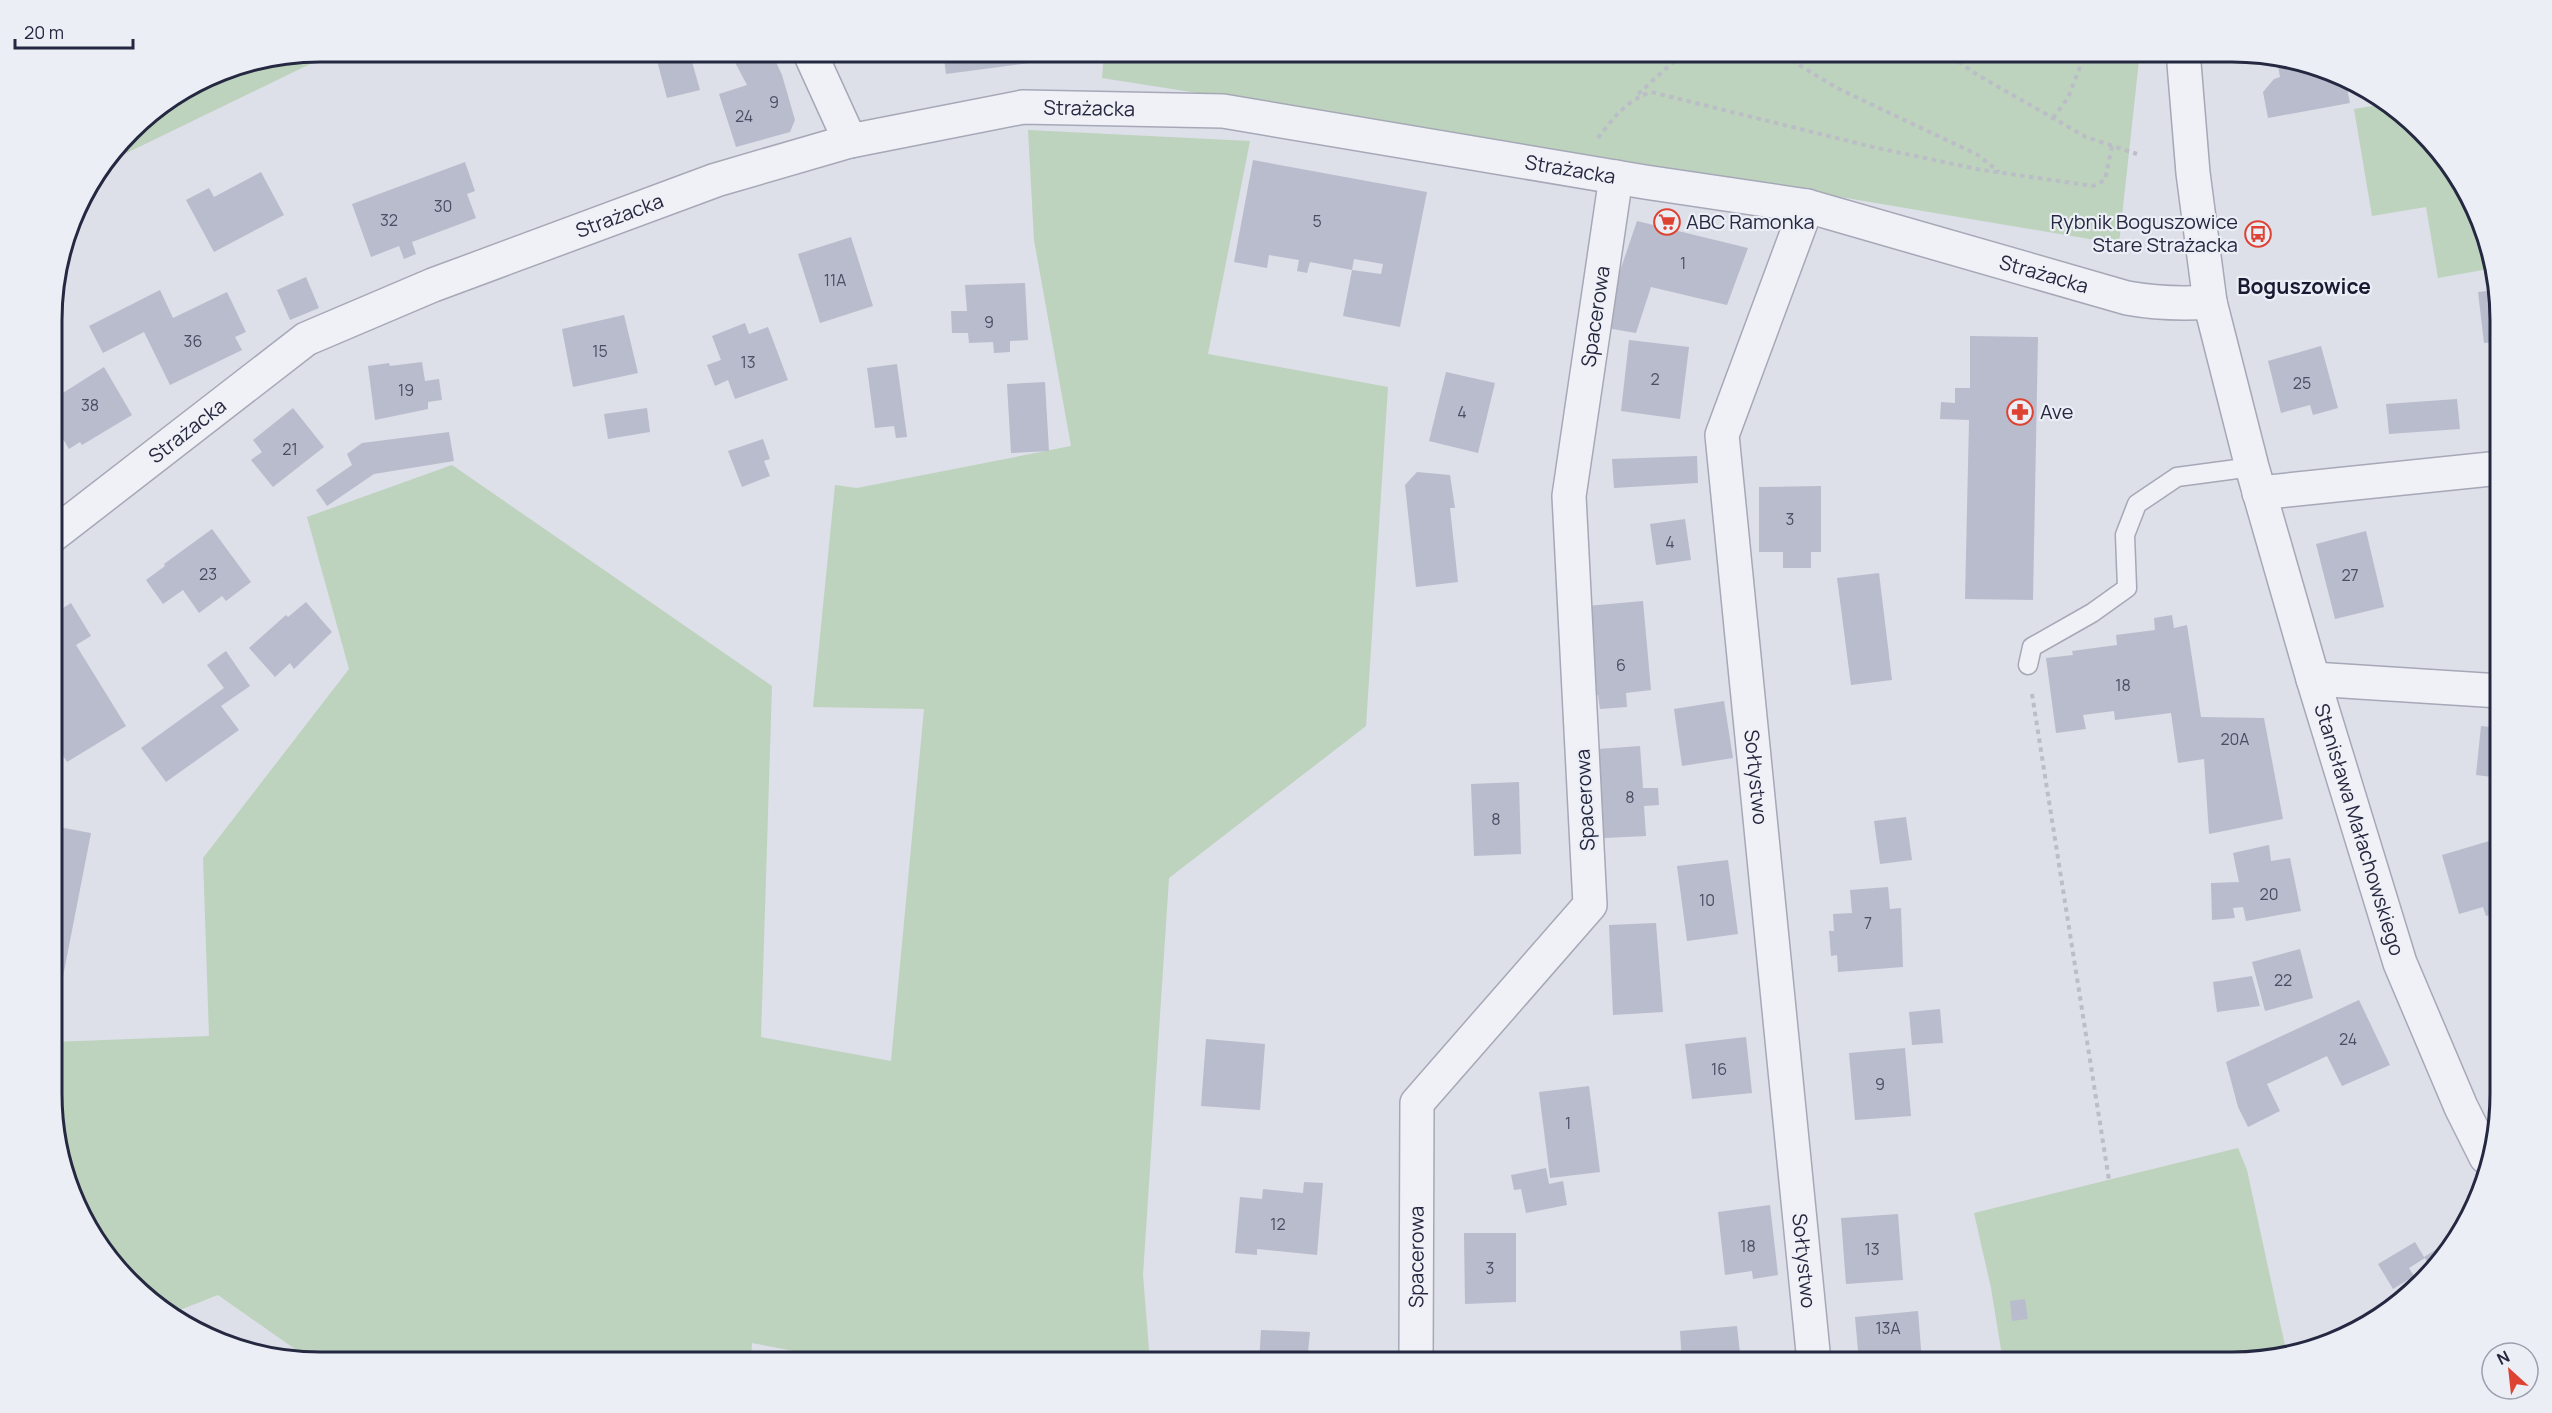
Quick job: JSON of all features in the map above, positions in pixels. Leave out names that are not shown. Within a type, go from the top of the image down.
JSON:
[{"type":"street","points":[[814,62],[850,141]]},
{"type":"street","name":"Stanisława Małachowskiego","points":[[2184,62],[2193,173],[2210,302],[2256,480],[2313,679],[2400,963],[2461,1107],[2484,1153]]},
{"type":"street","name":"Strażacka","points":[[62,528],[306,339],[433,285],[716,180],[850,141],[1023,106],[1223,111],[1616,177],[1807,206],[2127,298],[2154,303],[2210,302]]},
{"type":"street","name":"Spacerowa","points":[[1416,1352],[1417,1103],[1590,905],[1569,496],[1616,177]]},
{"type":"street","name":"Sołtystwo","points":[[1807,206],[1722,435],[1813,1352]]},
{"type":"street","points":[[2256,480],[2490,468]]},
{"type":"street","points":[[2313,679],[2490,690]]},
{"type":"lane","points":[[2028,665],[2032,647],[2092,613],[2127,588],[2125,535],[2138,504],[2177,477],[2256,480]]},
{"type":"path","points":[[1583,171],[1594,144],[1612,119],[1674,62]]},
{"type":"path","points":[[1794,62],[1837,88],[1978,155],[2001,173]]},
{"type":"path","points":[[1959,62],[1976,74],[2086,137],[2137,154]]},
{"type":"path","points":[[2053,118],[2068,98],[2082,62]]},
{"type":"path","points":[[1636,97],[1651,92],[1877,148],[2001,173],[2092,186],[2105,180],[2112,146]]},
{"type":"path","points":[[2028,665],[2109,1180]]},
{"type":"green space","points":[[314,62],[120,156],[162,115],[205,88],[237,75],[269,66]]},
{"type":"green space","points":[[1103,62],[2139,62],[2119,244],[1621,160],[1102,78]]},
{"type":"green space","points":[[2377,105],[2415,137],[2437,162],[2464,205],[2477,237],[2486,269],[2438,278],[2426,207],[2372,216],[2354,109]]},
{"type":"green space","points":[[1028,130],[1250,141],[1208,354],[1388,387],[1366,726],[1169,878],[1143,1275],[1149,1352],[800,1352],[752,1343],[752,1352],[320,1352],[297,1350],[218,1295],[179,1310],[162,1298],[137,1276],[115,1251],[96,1222],[81,1192],[66,1144],[62,1110],[62,1042],[209,1036],[203,858],[349,669],[307,517],[452,465],[772,686],[761,1037],[891,1061],[924,709],[813,707],[835,485],[857,488],[1071,446],[1034,240]]},
{"type":"green space","points":[[2238,1148],[2247,1170],[2285,1346],[2232,1352],[2001,1352],[1991,1288],[1974,1213]]},
{"type":"building","points":[[657,62],[692,62],[700,90],[667,98]]},
{"type":"building","points":[[735,62],[776,62],[795,120],[790,132],[736,147],[719,94],[747,85]]},
{"type":"building","points":[[944,62],[1038,62],[946,74]]},
{"type":"building","points":[[2266,64],[2283,66],[2299,70],[2347,88],[2350,103],[2268,118],[2263,92],[2274,79],[2280,77],[2278,66],[2272,67]]},
{"type":"building","points":[[1253,160],[1427,192],[1400,327],[1343,316],[1352,270],[1310,262],[1307,273],[1297,271],[1299,260],[1269,255],[1267,268],[1234,262]],"holes":[[[1354,259],[1383,264],[1381,274],[1352,270]]]},
{"type":"building","points":[[465,162],[475,191],[467,194],[476,218],[412,242],[416,254],[404,259],[399,246],[371,257],[352,204]]},
{"type":"building","points":[[261,172],[284,215],[214,252],[186,200],[209,188],[214,197]]},
{"type":"building","points":[[1637,221],[1748,248],[1727,305],[1651,287],[1636,333],[1601,327]]},
{"type":"building","points":[[851,237],[873,306],[820,323],[798,254]]},
{"type":"building","points":[[306,277],[319,308],[290,320],[277,290]]},
{"type":"building","points":[[1025,283],[1028,340],[1010,341],[1010,352],[994,353],[993,342],[969,343],[968,333],[952,333],[951,311],[967,311],[965,285]]},
{"type":"building","points":[[160,290],[173,318],[227,292],[246,332],[235,337],[242,350],[170,385],[144,332],[103,353],[89,326]]},
{"type":"building","points":[[2489,291],[2490,343],[2484,343],[2478,292]]},
{"type":"building","points":[[624,315],[638,373],[573,387],[562,329]]},
{"type":"building","points":[[745,323],[749,334],[768,327],[788,380],[735,399],[728,380],[715,386],[707,365],[721,360],[712,336]]},
{"type":"building","points":[[1970,336],[2038,337],[2033,600],[1965,599],[1969,420],[1940,419],[1941,402],[1955,403],[1955,388],[1970,388]]},
{"type":"building","points":[[1629,340],[1689,347],[1680,419],[1621,411]]},
{"type":"building","points":[[2321,346],[2338,408],[2313,415],[2310,405],[2281,413],[2268,361]]},
{"type":"building","points":[[422,362],[425,381],[439,379],[442,400],[428,402],[428,409],[375,420],[368,366]]},
{"type":"building","points":[[897,364],[907,437],[896,438],[894,426],[875,428],[867,368]]},
{"type":"building","points":[[104,367],[132,415],[82,445],[80,442],[69,449],[62,437],[62,393]]},
{"type":"building","points":[[1446,372],[1495,383],[1478,453],[1429,441]]},
{"type":"building","points":[[1045,382],[1049,451],[1011,453],[1007,384]]},
{"type":"building","points":[[2457,399],[2460,429],[2389,434],[2386,404]]},
{"type":"building","points":[[293,408],[324,447],[273,487],[251,460],[262,452],[253,440]]},
{"type":"building","points":[[647,408],[650,432],[608,439],[604,414]]},
{"type":"building","points":[[449,432],[454,461],[374,474],[327,506],[316,490],[352,465],[347,454],[362,443]]},
{"type":"building","points":[[763,439],[770,459],[764,461],[770,476],[742,487],[728,451]]},
{"type":"building","points":[[1697,456],[1698,483],[1614,488],[1612,459]]},
{"type":"building","points":[[1417,472],[1450,475],[1455,508],[1450,508],[1458,582],[1416,587],[1405,485]]},
{"type":"building","points":[[1821,486],[1821,552],[1811,552],[1811,568],[1783,568],[1783,552],[1759,552],[1759,487]]},
{"type":"building","points":[[1685,519],[1691,560],[1656,565],[1650,524]]},
{"type":"building","points":[[212,529],[251,582],[226,601],[222,596],[199,613],[183,590],[163,604],[146,580]]},
{"type":"building","points":[[2366,531],[2384,607],[2335,619],[2316,544]]},
{"type":"building","points":[[1879,573],[1892,680],[1851,685],[1837,578]]},
{"type":"building","points":[[1643,601],[1651,690],[1626,693],[1627,707],[1600,709],[1598,695],[1595,695],[1587,606]]},
{"type":"building","points":[[306,602],[332,632],[294,669],[290,663],[275,677],[249,648],[286,615],[288,617]]},
{"type":"building","points":[[71,603],[91,636],[76,645],[126,726],[67,762],[62,754],[62,608]]},
{"type":"building","points":[[2172,615],[2174,628],[2187,625],[2201,717],[2264,718],[2283,819],[2209,834],[2204,759],[2178,763],[2171,713],[2115,720],[2114,711],[2083,715],[2086,729],[2056,733],[2046,658],[2073,655],[2072,651],[2117,645],[2116,635],[2155,630],[2154,618]]},
{"type":"building","points":[[226,651],[250,686],[221,706],[239,730],[166,782],[141,748],[224,688],[207,665]]},
{"type":"building","points":[[1724,701],[1733,758],[1682,766],[1674,709]]},
{"type":"building","points":[[2481,726],[2490,727],[2490,777],[2476,775]]},
{"type":"building","points":[[1640,746],[1643,788],[1658,788],[1659,805],[1644,806],[1646,836],[1604,838],[1598,749]]},
{"type":"building","points":[[1519,782],[1521,854],[1474,856],[1471,784]]},
{"type":"building","points":[[1906,817],[1912,860],[1880,864],[1874,821]]},
{"type":"building","points":[[62,828],[91,833],[62,982]]},
{"type":"building","points":[[2490,841],[2490,915],[2486,916],[2483,907],[2459,914],[2442,855]]},
{"type":"building","points":[[2269,845],[2271,861],[2290,858],[2301,911],[2246,921],[2243,907],[2233,908],[2235,918],[2212,920],[2211,883],[2239,882],[2233,853]]},
{"type":"building","points":[[1728,860],[1738,934],[1687,941],[1677,866]]},
{"type":"building","points":[[1888,887],[1890,909],[1901,908],[1903,967],[1838,972],[1837,955],[1831,956],[1829,931],[1834,931],[1833,914],[1852,913],[1850,890]]},
{"type":"building","points":[[1656,923],[1663,1012],[1613,1015],[1609,925]]},
{"type":"building","points":[[2300,949],[2313,998],[2265,1011],[2252,962]]},
{"type":"building","points":[[2252,976],[2260,1006],[2217,1012],[2213,982]]},
{"type":"building","points":[[2359,1000],[2390,1065],[2342,1086],[2327,1056],[2267,1084],[2280,1111],[2248,1127],[2238,1107],[2226,1062]]},
{"type":"building","points":[[1940,1009],[1943,1043],[1912,1045],[1909,1012]]},
{"type":"building","points":[[1746,1037],[1752,1093],[1692,1099],[1685,1044]]},
{"type":"building","points":[[1206,1039],[1265,1044],[1260,1110],[1201,1106]]},
{"type":"building","points":[[1905,1048],[1911,1116],[1855,1120],[1849,1053]]},
{"type":"building","points":[[1589,1086],[1600,1172],[1550,1178],[1539,1092]]},
{"type":"building","points":[[1546,1168],[1549,1184],[1563,1181],[1567,1205],[1526,1213],[1521,1189],[1514,1190],[1511,1175]]},
{"type":"building","points":[[1304,1182],[1323,1183],[1317,1255],[1257,1249],[1257,1255],[1235,1253],[1240,1197],[1262,1199],[1263,1189],[1303,1193]]},
{"type":"building","points":[[1770,1205],[1778,1275],[1753,1279],[1752,1271],[1725,1275],[1718,1212]]},
{"type":"building","points":[[1898,1214],[1903,1280],[1846,1284],[1841,1218]]},
{"type":"building","points":[[1464,1233],[1516,1233],[1516,1302],[1465,1304]]},
{"type":"building","points":[[2415,1242],[2424,1257],[2440,1247],[2427,1262],[2425,1258],[2409,1268],[2414,1276],[2393,1289],[2378,1264]]},
{"type":"building","points":[[2025,1299],[2028,1319],[2012,1321],[2010,1301]]},
{"type":"building","points":[[1918,1311],[1921,1352],[1858,1352],[1855,1317]]},
{"type":"building","points":[[1737,1326],[1740,1352],[1681,1352],[1680,1331]]},
{"type":"building","points":[[1261,1330],[1310,1332],[1308,1352],[1260,1352]]},
{"type":"place","name":"ABC Ramonka","points":[[1667,222]]},
{"type":"place","name":"Rybnik Boguszowice Stare Strażacka","points":[[2258,234]]},
{"type":"place","name":"Ave","points":[[2020,412]]},
{"type":"district","name":"Boguszowice","points":[[2304,287]]}]
